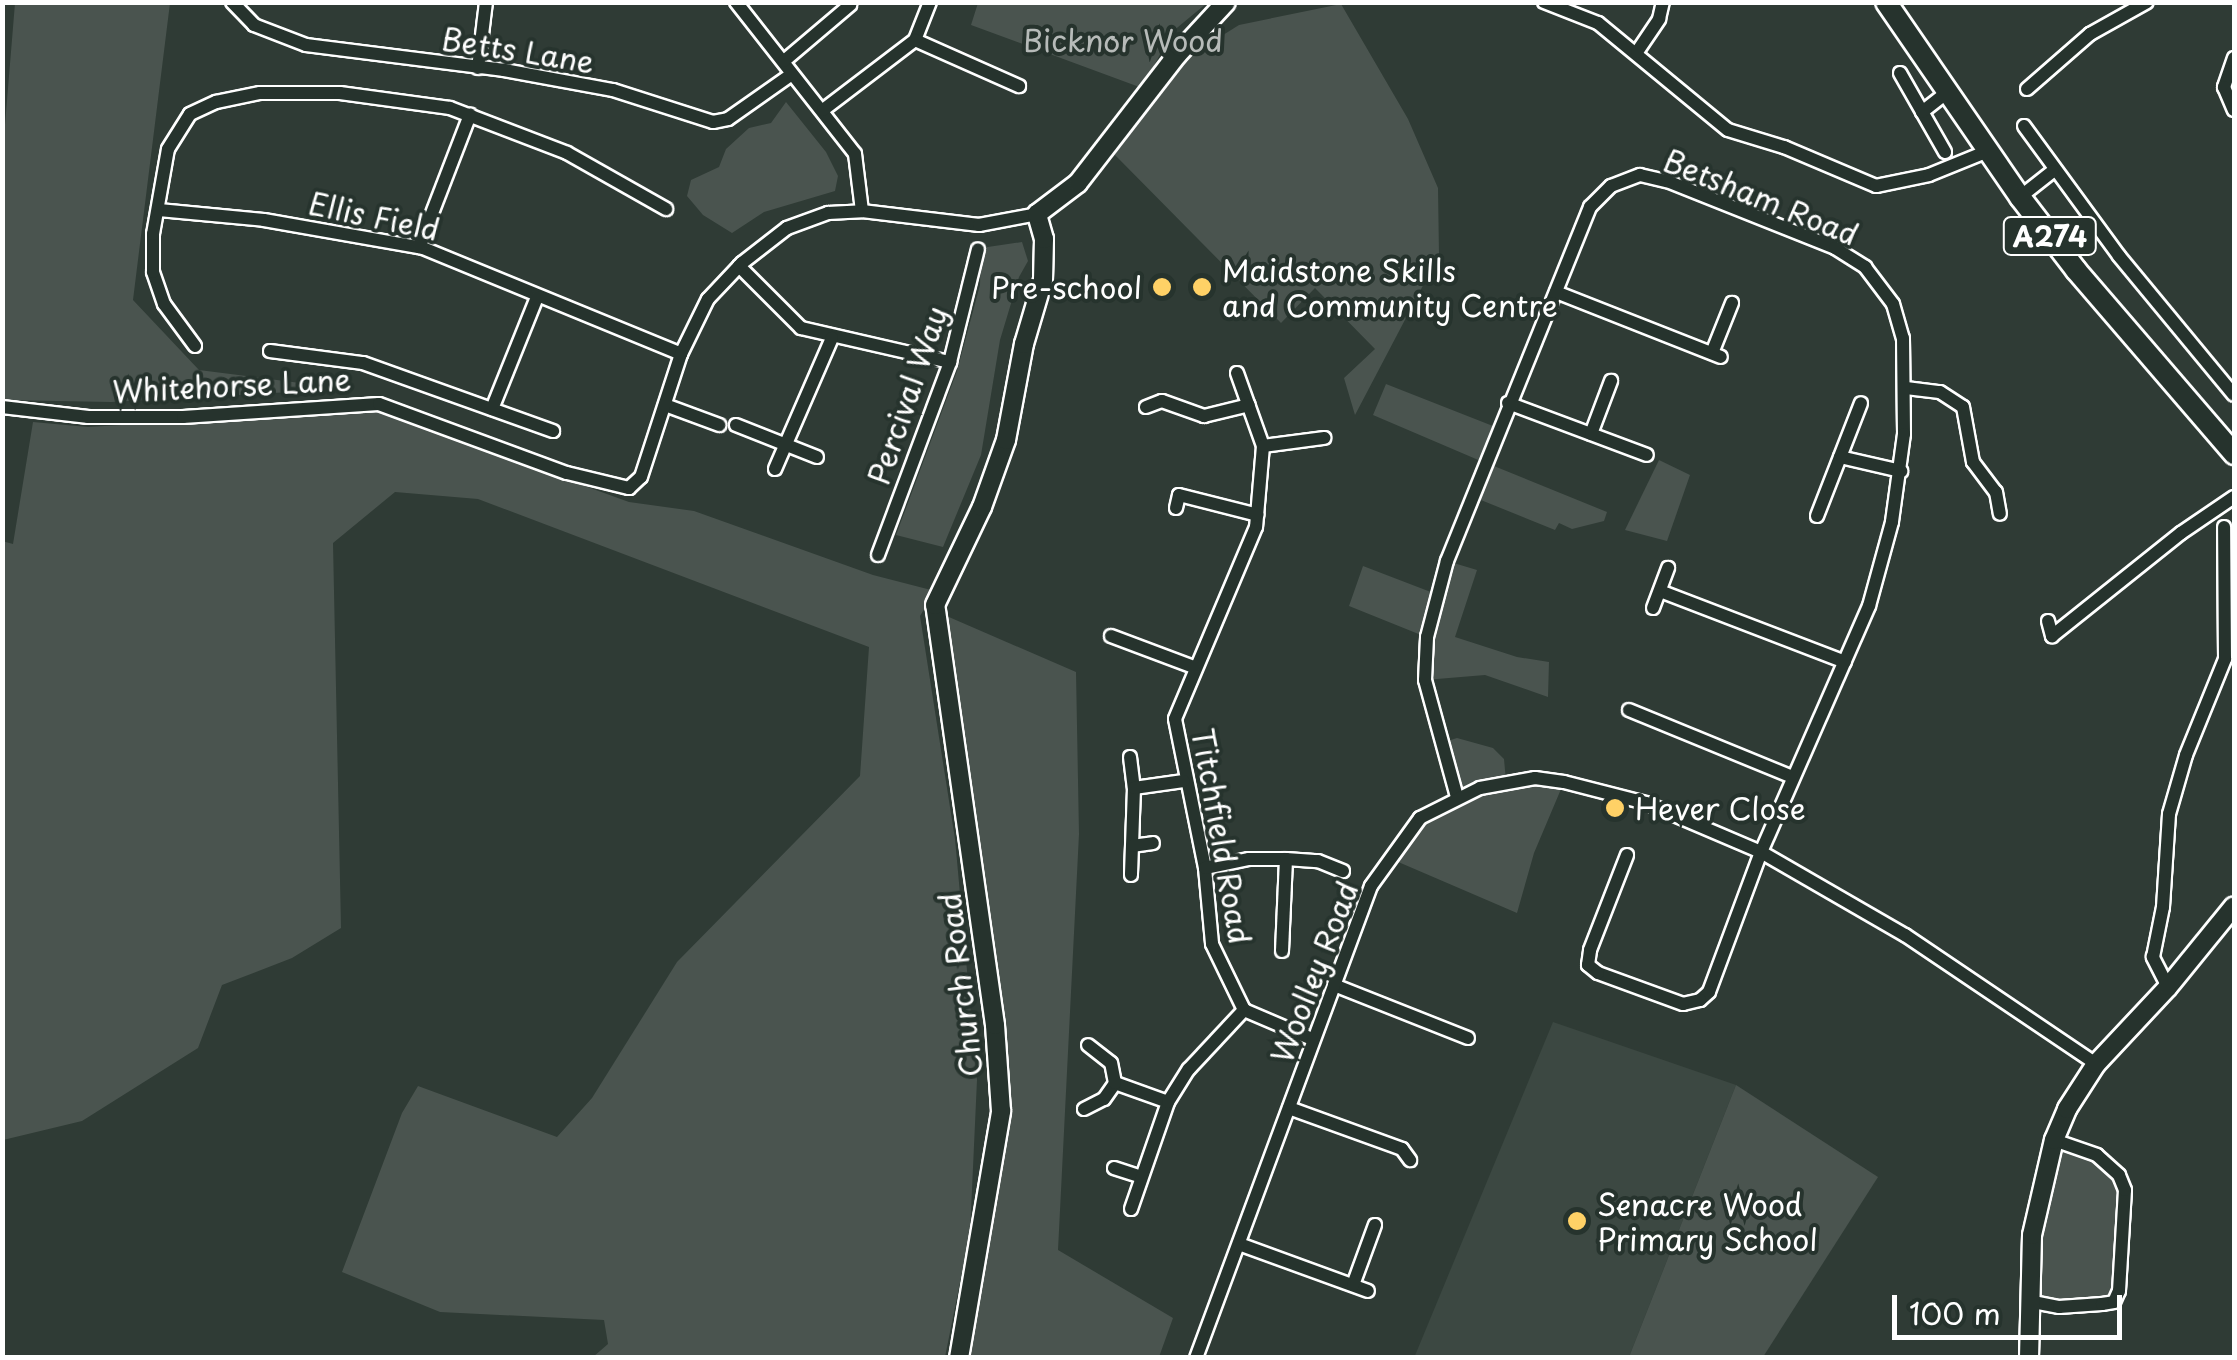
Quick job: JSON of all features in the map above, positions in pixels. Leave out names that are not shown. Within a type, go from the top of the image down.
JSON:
[{"type":"main road","name":"A274","points":[[1886,2],[2020,197],[2121,326],[2234,454]]},
{"type":"street","name":"Betts Lane","points":[[232,2],[254,25],[306,45],[613,90],[713,122],[728,119],[788,68],[850,5]]},
{"type":"street","points":[[478,68],[486,2]]},
{"type":"street","points":[[736,2],[855,154],[862,211]]},
{"type":"street","points":[[823,110],[915,40],[930,2]]},
{"type":"street","points":[[719,424],[664,405],[681,354],[708,298],[739,266],[787,228],[828,213],[862,211],[979,224],[1037,214],[1078,183],[1177,55],[1226,2]]},
{"type":"street","points":[[1544,2],[1598,23],[1728,130],[1784,147],[1876,186],[1929,175],[1988,152]]},
{"type":"street","points":[[1637,52],[1659,19],[1663,2]]},
{"type":"street","points":[[2028,89],[2090,34],[2147,2]]},
{"type":"street","points":[[915,40],[1019,86]]},
{"type":"street","points":[[2234,58],[2224,86],[2234,110]]},
{"type":"street","points":[[1900,73],[1945,152]]},
{"type":"street","points":[[1922,112],[1948,91]]},
{"type":"street","points":[[196,346],[164,304],[153,272],[153,234],[168,149],[190,114],[216,102],[260,93],[340,93],[470,115],[568,154],[666,209]]},
{"type":"street","points":[[418,247],[470,115]]},
{"type":"street","points":[[2024,126],[2053,171],[2234,395]]},
{"type":"street","points":[[2020,197],[2053,171]]},
{"type":"street","name":"Betsham Road","points":[[1457,797],[1427,700],[1426,637],[1447,561],[1590,207],[1611,186],[1640,175],[1667,181],[1835,248],[1865,267],[1893,304],[1904,338],[1906,388],[1901,471],[1882,564],[1845,662],[1761,852]]},
{"type":"street","name":"Ellis Field","points":[[159,210],[264,220],[418,247],[681,354]]},
{"type":"street","name":"Church Road","points":[[959,1358],[1001,1111],[993,1006],[934,605],[982,507],[1006,440],[1024,344],[1044,280],[1044,239],[1037,214]]},
{"type":"street","name":"Percival Way","points":[[878,555],[950,362],[978,249]]},
{"type":"street","points":[[739,266],[802,328],[832,338],[950,362]]},
{"type":"street","points":[[1556,292],[1716,355],[1732,303]]},
{"type":"street","points":[[492,409],[537,297]]},
{"type":"street","points":[[775,469],[832,338]]},
{"type":"street","points":[[270,351],[363,362],[553,431]]},
{"type":"street","name":"Titchfield Road","points":[[1237,373],[1263,446],[1258,515],[1175,719],[1204,868],[1212,944],[1244,1010]]},
{"type":"street","points":[[1590,434],[1611,381]]},
{"type":"street","points":[[1906,388],[1940,392],[1963,407],[1973,462],[1996,492],[2000,514]]},
{"type":"street","points":[[1146,407],[1162,401],[1204,416],[1249,405]]},
{"type":"street","points":[[1508,403],[1648,455]]},
{"type":"street","name":"Whitehorse Lane","points":[[2,407],[88,417],[183,417],[379,404],[567,473],[629,488],[642,477],[664,405]]},
{"type":"street","points":[[1817,516],[1861,404]]},
{"type":"street","points":[[736,424],[818,456]]},
{"type":"street","points":[[1263,446],[1324,438]]},
{"type":"street","points":[[1840,457],[1901,471]]},
{"type":"street","points":[[1176,508],[1180,494],[1258,515]]},
{"type":"street","points":[[2048,621],[2052,636],[2180,533],[2234,496]]},
{"type":"street","points":[[2168,987],[2153,956],[2163,907],[2169,814],[2186,755],[2225,659],[2224,527]]},
{"type":"street","points":[[1653,608],[1668,568]]},
{"type":"street","points":[[1660,592],[1845,662]]},
{"type":"street","points":[[1111,636],[1194,667]]},
{"type":"street","points":[[1628,710],[1792,777]]},
{"type":"street","points":[[1130,757],[1134,788],[1130,875]]},
{"type":"street","points":[[1134,788],[1184,780]]},
{"type":"street","name":"Woolley Road","points":[[1196,1358],[1360,911],[1389,858],[1420,818],[1457,797],[1506,781],[1564,782],[1646,803],[1761,852],[1905,935],[2096,1064]]},
{"type":"street","points":[[1132,846],[1153,844]]},
{"type":"street","points":[[1628,854],[1588,965],[1598,973],[1683,1004],[1709,992],[1761,852]]},
{"type":"street","points":[[1204,868],[1249,859],[1286,859],[1318,861],[1343,870]]},
{"type":"street","points":[[1282,951],[1286,859]]},
{"type":"street","points":[[2029,1358],[2032,1235],[2054,1140],[2067,1108],[2096,1064],[2168,987],[2234,906]]},
{"type":"street","points":[[1334,985],[1468,1038]]},
{"type":"street","points":[[1131,1209],[1168,1102],[1189,1068],[1244,1010],[1312,1039]]},
{"type":"street","points":[[1084,1108],[1104,1099],[1115,1083],[1111,1063],[1088,1045]]},
{"type":"street","points":[[1115,1083],[1168,1102]]},
{"type":"street","points":[[1288,1108],[1402,1148],[1410,1160]]},
{"type":"street","points":[[2028,1301],[2059,1307],[2102,1304],[2114,1302],[2119,1291],[2125,1190],[2119,1175],[2097,1155],[2054,1140]]},
{"type":"street","points":[[1114,1168],[1141,1178]]},
{"type":"street","points":[[1353,1285],[1376,1225]]},
{"type":"street","points":[[1239,1244],[1368,1291]]},
{"type":"shaded area","name":"Senacre Wood Primary School","points":[[1553,1022],[1736,1085],[1629,1357],[1414,1358]]},
{"type":"green space","points":[[15,3],[170,3],[133,300],[199,370],[346,389],[111,402],[3,400],[2,161]]},
{"type":"green space","name":"Bicknor Wood","points":[[978,3],[1207,3],[1172,32],[1142,88],[971,25]]},
{"type":"green space","points":[[1341,4],[1408,119],[1438,188],[1439,255],[1355,415],[1344,378],[1375,349],[1315,288],[1281,323],[1114,154],[1180,62],[1239,25]]},
{"type":"green space","points":[[786,102],[826,152],[838,176],[835,191],[764,212],[732,233],[703,215],[687,196],[691,180],[719,167],[726,149],[749,128],[771,123]]},
{"type":"green space","points":[[1022,242],[1028,261],[1019,277],[1000,340],[981,455],[943,547],[896,535],[957,371],[980,285],[981,248]]},
{"type":"green space","points":[[1386,384],[1498,428],[1484,462],[1607,512],[1604,521],[1572,529],[1559,523],[1555,530],[1471,496],[1483,462],[1373,415]]},
{"type":"green space","points":[[375,410],[629,502],[694,511],[873,575],[935,591],[920,616],[955,839],[977,1080],[970,1233],[945,1357],[593,1357],[608,1344],[604,1320],[440,1312],[342,1272],[402,1113],[418,1086],[557,1137],[592,1098],[677,962],[860,776],[869,647],[478,499],[395,492],[333,543],[341,928],[292,958],[222,985],[198,1048],[82,1121],[3,1140],[2,541],[13,544],[33,422],[88,427]]},
{"type":"green space","points":[[1659,460],[1690,475],[1667,541],[1625,530]]},
{"type":"green space","points":[[1447,561],[1477,570],[1455,637],[1517,657],[1549,662],[1548,697],[1485,675],[1425,680],[1426,637],[1349,606],[1363,566],[1436,594]]},
{"type":"green space","points":[[942,614],[1076,672],[1079,834],[1058,1250],[1173,1318],[1159,1357],[965,1357],[1010,1124]]},
{"type":"green space","points":[[1457,738],[1493,748],[1504,759],[1506,781],[1564,782],[1534,853],[1517,913],[1389,858],[1406,836],[1457,797],[1441,743]]},
{"type":"green space","points":[[1736,1085],[1878,1177],[1763,1357],[1629,1357]]},
{"type":"green space","points":[[2054,1140],[2097,1155],[2125,1190],[2114,1302],[2028,1301]]},
{"type":"place","name":"Pre-school","points":[[1162,287]]},
{"type":"place","name":"Maidstone Skills and Community Centre","points":[[1202,287]]},
{"type":"place","name":"Hever Close","points":[[1615,808]]},
{"type":"place","name":"Senacre Wood Primary School","points":[[1577,1221]]}]
